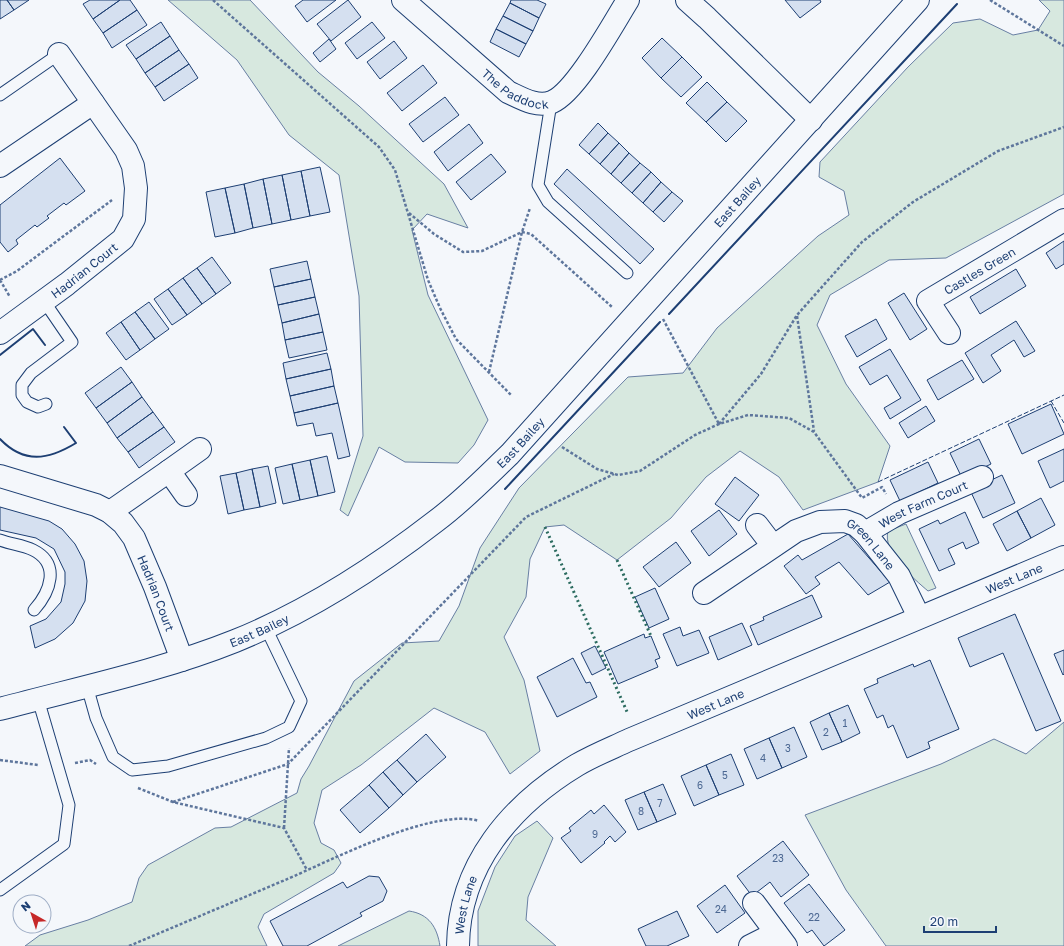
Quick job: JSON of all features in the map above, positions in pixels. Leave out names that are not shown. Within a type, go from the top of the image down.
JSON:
[{"type":"street","name":"The Paddock","points":[[403,0],[508,92],[529,102],[551,103],[567,92],[628,0]]},
{"type":"street","points":[[687,0],[708,18],[811,120]]},
{"type":"street","name":"East Bailey","points":[[0,709],[182,660],[234,642],[300,611],[363,574],[437,521],[510,454],[918,0]]},
{"type":"street","name":"Hadrian Court","points":[[0,333],[44,301],[123,239],[134,219],[136,188],[133,166],[126,150],[59,54]]},
{"type":"street","points":[[0,166],[93,103]]},
{"type":"street","name":"Castles Green","points":[[949,333],[928,301],[1064,220]]},
{"type":"street","points":[[110,512],[200,449]]},
{"type":"street","points":[[169,471],[186,495]]},
{"type":"street","name":"Hadrian Court","points":[[0,476],[96,505],[110,512],[124,523],[134,538],[155,587],[182,660]]},
{"type":"street","name":"West Farm Court","points":[[865,533],[898,513],[982,477]]},
{"type":"street","name":"Green Lane","points":[[704,593],[796,531],[820,522],[845,521],[856,525],[865,533],[899,576],[919,617]]},
{"type":"street","points":[[757,525],[773,546]]},
{"type":"street","name":"West Lane","points":[[458,946],[458,927],[467,892],[480,861],[498,833],[511,816],[538,791],[578,764],[629,740],[1064,557]]},
{"type":"street","points":[[750,946],[781,939],[754,903]]},
{"type":"lane","points":[[0,95],[59,54]]},
{"type":"lane","points":[[551,103],[538,185],[548,202],[627,273]]},
{"type":"lane","points":[[44,301],[72,342],[31,373],[22,385],[22,395],[28,402],[38,407],[46,404]]},
{"type":"lane","points":[[0,540],[33,550],[40,555],[46,563],[51,575],[49,587],[44,600],[34,610]]},
{"type":"lane","points":[[87,686],[96,718],[113,757],[132,770],[168,766],[266,738],[289,727],[301,701],[266,628]]},
{"type":"lane","points":[[0,890],[64,844],[69,805],[38,699]]},
{"type":"path","points":[[213,0],[379,147],[396,170],[428,280],[456,339],[512,396]]},
{"type":"path","points":[[990,0],[1064,46]]},
{"type":"path","points":[[719,424],[761,374],[797,315],[862,242],[913,202],[998,152],[1064,127]]},
{"type":"path","points":[[489,372],[522,232],[538,185]]},
{"type":"path","points":[[0,280],[17,271],[116,198],[136,188]]},
{"type":"path","points":[[409,213],[434,234],[463,252],[482,251],[522,232],[531,234],[614,309],[620,302],[647,322],[658,313],[666,321],[712,414],[719,424]]},
{"type":"path","points":[[797,315],[814,432]]},
{"type":"path","points":[[562,446],[597,469],[618,475],[640,471],[695,435],[719,424],[748,415],[789,418],[814,432],[862,498],[882,487],[898,513]]},
{"type":"path","points":[[173,802],[288,764],[526,517],[614,474]]},
{"type":"path","points":[[289,727],[284,828],[307,870]]},
{"type":"path","points":[[0,760],[57,767],[90,760],[100,768]]},
{"type":"path","points":[[137,788],[173,802],[284,828]]},
{"type":"path","points":[[129,946],[307,870],[419,825],[454,819],[473,819],[489,824],[498,833]]},
{"type":"shaded area","points":[[168,0],[250,0],[318,72],[359,106],[444,184],[468,228],[427,214],[412,230],[428,295],[488,420],[474,445],[458,463],[405,462],[379,447],[348,516],[340,510],[363,436],[359,296],[339,175],[289,135],[237,60]]},
{"type":"shaded area","points":[[1039,0],[1064,0],[1064,194],[946,258],[889,260],[830,295],[817,325],[846,384],[890,446],[878,482],[803,510],[779,477],[740,451],[706,477],[671,518],[617,560],[564,525],[545,527],[530,559],[526,597],[504,637],[524,680],[540,751],[510,774],[485,732],[434,708],[361,765],[322,790],[314,823],[321,843],[334,850],[341,863],[334,873],[264,914],[258,927],[267,946],[25,946],[40,935],[52,934],[52,931],[88,920],[132,902],[139,878],[148,865],[215,828],[231,827],[297,793],[301,779],[354,681],[402,643],[439,641],[459,606],[480,548],[519,488],[628,377],[683,373],[717,328],[818,236],[849,215],[844,191],[819,177],[820,162],[908,67],[953,23],[980,19],[1013,35],[1038,30],[1050,11]]},
{"type":"shaded area","points":[[906,524],[936,588],[928,591],[922,586],[900,564],[890,548],[887,539],[888,531]]},
{"type":"shaded area","points":[[1064,722],[1064,946],[886,946],[846,890],[805,815],[941,764],[994,739],[1026,754]]},
{"type":"shaded area","points":[[537,821],[553,838],[528,897],[526,920],[556,946],[478,946],[478,911],[495,867],[515,836]]},
{"type":"shaded area","points":[[409,911],[422,915],[431,922],[437,933],[440,946],[338,946]]},
{"type":"building","points":[[0,0],[7,0],[14,10],[0,19]]},
{"type":"building","points":[[7,0],[29,0],[14,10]]},
{"type":"building","points":[[90,0],[120,0],[93,19],[83,4]]},
{"type":"building","points":[[120,0],[130,0],[137,10],[103,33],[93,19]]},
{"type":"building","points":[[303,0],[336,0],[307,22],[295,6]]},
{"type":"building","points":[[348,0],[361,17],[331,41],[317,24]]},
{"type":"building","points":[[511,0],[537,0],[546,4],[539,18],[510,3]]},
{"type":"building","points":[[785,0],[820,0],[821,2],[800,18]]},
{"type":"building","points":[[510,3],[539,18],[533,31],[503,16]]},
{"type":"building","points":[[137,10],[147,25],[112,48],[103,33]]},
{"type":"building","points":[[503,16],[533,31],[526,44],[496,29]]},
{"type":"building","points":[[161,22],[170,36],[136,59],[126,45]]},
{"type":"building","points":[[372,22],[385,38],[357,59],[345,43]]},
{"type":"building","points":[[496,29],[526,44],[519,57],[490,42]]},
{"type":"building","points":[[170,36],[179,50],[145,73],[136,59]]},
{"type":"building","points":[[662,38],[682,57],[661,78],[642,58]]},
{"type":"building","points":[[329,39],[336,49],[320,62],[313,53]]},
{"type":"building","points":[[394,41],[407,58],[380,79],[367,62]]},
{"type":"building","points":[[179,50],[189,64],[155,87],[145,73]]},
{"type":"building","points":[[682,57],[702,77],[681,97],[661,78]]},
{"type":"building","points":[[189,64],[198,78],[164,101],[155,87]]},
{"type":"building","points":[[423,65],[437,83],[402,111],[387,93]]},
{"type":"building","points":[[707,82],[727,102],[706,122],[686,103]]},
{"type":"building","points":[[445,97],[459,115],[423,142],[409,124]]},
{"type":"building","points":[[727,102],[747,121],[726,142],[706,122]]},
{"type":"building","points":[[598,123],[608,133],[589,154],[579,145]]},
{"type":"building","points":[[469,124],[483,143],[448,171],[434,152]]},
{"type":"building","points":[[608,133],[619,143],[600,164],[589,154]]},
{"type":"building","points":[[619,143],[629,153],[611,174],[600,164]]},
{"type":"building","points":[[629,153],[640,163],[621,183],[611,174]]},
{"type":"building","points":[[491,154],[506,172],[471,200],[456,182]]},
{"type":"building","points":[[60,158],[85,191],[66,205],[64,203],[47,216],[49,218],[37,227],[35,225],[16,240],[18,244],[8,252],[0,242],[0,205]]},
{"type":"building","points":[[640,163],[651,172],[632,193],[621,183]]},
{"type":"building","points":[[320,167],[330,212],[310,216],[301,171]]},
{"type":"building","points":[[567,169],[654,249],[640,264],[554,184]]},
{"type":"building","points":[[301,171],[310,216],[291,220],[282,175]]},
{"type":"building","points":[[651,172],[661,182],[643,203],[632,193]]},
{"type":"building","points":[[282,175],[291,220],[272,224],[263,179]]},
{"type":"building","points":[[263,179],[272,224],[253,228],[244,184]]},
{"type":"building","points":[[661,182],[672,192],[653,212],[643,203]]},
{"type":"building","points":[[244,184],[253,228],[235,233],[225,188]]},
{"type":"building","points":[[225,188],[235,233],[215,237],[206,192]]},
{"type":"building","points":[[672,192],[683,201],[664,222],[653,212]]},
{"type":"building","points":[[1064,241],[1064,264],[1056,269],[1046,253]]},
{"type":"building","points":[[212,257],[231,283],[216,294],[197,268]]},
{"type":"building","points":[[307,261],[311,279],[274,287],[270,269]]},
{"type":"building","points":[[197,268],[216,294],[202,304],[183,278]]},
{"type":"building","points":[[1016,269],[1026,286],[980,314],[970,297]]},
{"type":"building","points":[[183,278],[202,304],[187,315],[168,289]]},
{"type":"building","points":[[311,279],[315,297],[278,305],[274,287]]},
{"type":"building","points":[[168,289],[187,315],[172,325],[154,299]]},
{"type":"building","points":[[904,293],[927,329],[910,340],[888,303]]},
{"type":"building","points":[[315,297],[319,314],[282,323],[278,305]]},
{"type":"building","points":[[149,302],[169,329],[155,339],[135,312]]},
{"type":"building","points":[[135,312],[155,339],[140,350],[121,322]]},
{"type":"building","points":[[319,314],[323,332],[285,340],[282,323]]},
{"type":"building","points":[[876,319],[887,339],[857,357],[845,336]]},
{"type":"building","points":[[1016,321],[1035,351],[1024,357],[1014,340],[991,355],[1001,371],[983,383],[965,353]]},
{"type":"building","points":[[121,322],[140,350],[126,360],[106,333]]},
{"type":"building","points":[[323,332],[327,350],[289,358],[285,340]]},
{"type":"building","points":[[890,349],[921,400],[890,419],[884,408],[901,398],[887,375],[870,385],[859,367]]},
{"type":"building","points":[[327,353],[331,369],[286,379],[283,363]]},
{"type":"building","points":[[962,360],[974,379],[938,400],[927,380]]},
{"type":"building","points":[[121,367],[132,382],[96,408],[85,393]]},
{"type":"building","points":[[331,369],[334,386],[290,396],[286,379]]},
{"type":"building","points":[[132,382],[142,397],[107,423],[96,408]]},
{"type":"building","points":[[334,386],[338,403],[294,413],[290,396]]},
{"type":"building","points":[[142,397],[153,412],[117,438],[107,423]]},
{"type":"building","points":[[338,403],[350,456],[338,459],[332,433],[316,436],[313,423],[297,426],[294,413]]},
{"type":"building","points":[[1051,404],[1064,434],[1022,454],[1008,424]]},
{"type":"building","points":[[926,406],[935,421],[908,438],[899,423]]},
{"type":"building","points":[[153,412],[164,427],[128,452],[117,438]]},
{"type":"building","points":[[164,427],[175,442],[139,468],[128,452]]},
{"type":"building","points":[[979,439],[991,464],[962,478],[950,453]]},
{"type":"building","points":[[1064,449],[1064,481],[1050,488],[1038,461]]},
{"type":"building","points":[[327,456],[335,492],[318,496],[310,460]]},
{"type":"building","points":[[310,460],[318,496],[300,500],[292,464]]},
{"type":"building","points":[[928,462],[938,483],[900,501],[890,480]]},
{"type":"building","points":[[292,464],[300,500],[283,504],[275,468]]},
{"type":"building","points":[[268,466],[276,503],[260,507],[252,469]]},
{"type":"building","points":[[252,469],[260,507],[244,510],[236,473]]},
{"type":"building","points":[[236,473],[244,510],[228,514],[220,476]]},
{"type":"building","points":[[1002,475],[1015,503],[983,518],[970,490]]},
{"type":"building","points":[[735,477],[759,495],[739,521],[715,504]]},
{"type":"building","points":[[1041,498],[1055,525],[1031,538],[1017,511]]},
{"type":"building","points":[[0,507],[49,521],[62,529],[75,544],[84,561],[87,581],[85,601],[73,623],[55,639],[35,648],[30,626],[46,619],[61,602],[65,584],[65,572],[54,549],[36,538],[0,530]]},
{"type":"building","points":[[719,510],[737,534],[709,556],[691,531]]},
{"type":"building","points":[[1017,511],[1031,538],[1007,551],[993,524]]},
{"type":"building","points":[[965,512],[979,543],[966,549],[963,542],[948,549],[955,564],[939,571],[919,529],[938,520],[940,524]]},
{"type":"building","points":[[848,534],[890,582],[868,595],[839,562],[815,577],[820,584],[806,594],[784,566],[798,555],[802,560]]},
{"type":"building","points":[[676,542],[691,563],[659,587],[643,567]]},
{"type":"building","points":[[655,588],[669,619],[649,628],[635,597]]},
{"type":"building","points":[[812,595],[822,617],[758,645],[750,626],[764,620],[763,617]]},
{"type":"building","points":[[1015,614],[1061,721],[1036,731],[1003,653],[970,667],[958,638]]},
{"type":"building","points":[[742,623],[752,645],[718,660],[709,637]]},
{"type":"building","points":[[680,627],[683,636],[699,630],[709,653],[677,666],[663,634]]},
{"type":"building","points":[[644,634],[645,638],[651,636],[660,658],[655,660],[658,667],[618,684],[604,652]]},
{"type":"building","points":[[595,646],[606,668],[592,675],[581,653]]},
{"type":"building","points":[[1064,650],[1064,674],[1063,675],[1054,654]]},
{"type":"building","points":[[573,658],[586,683],[590,682],[597,697],[557,717],[537,677]]},
{"type":"building","points":[[930,660],[959,729],[928,742],[930,748],[907,758],[893,725],[888,728],[883,715],[877,718],[864,689],[878,683],[877,679],[913,664],[914,667]]},
{"type":"building","points":[[848,705],[860,733],[842,742],[829,713]]},
{"type":"building","points":[[829,713],[842,742],[822,750],[810,722]]},
{"type":"building","points":[[794,727],[807,757],[782,768],[769,738]]},
{"type":"building","points":[[426,734],[446,757],[417,782],[397,760]]},
{"type":"building","points":[[769,738],[782,768],[757,779],[744,749]]},
{"type":"building","points":[[731,754],[744,785],[719,795],[706,765]]},
{"type":"building","points":[[397,760],[417,782],[403,795],[383,772]]},
{"type":"building","points":[[706,765],[719,795],[694,806],[681,776]]},
{"type":"building","points":[[383,772],[403,795],[389,808],[369,785]]},
{"type":"building","points":[[663,784],[676,814],[657,822],[644,792]]},
{"type":"building","points":[[369,785],[389,808],[360,833],[340,810]]},
{"type":"building","points":[[644,792],[657,822],[638,830],[625,800]]},
{"type":"building","points":[[604,805],[626,832],[615,842],[610,836],[604,842],[605,843],[581,863],[561,838],[571,831],[569,828],[591,810],[594,814]]},
{"type":"building","points":[[783,841],[809,875],[781,897],[770,882],[752,896],[737,876]]},
{"type":"building","points":[[369,876],[379,877],[387,891],[383,901],[360,913],[362,916],[307,946],[283,946],[270,921],[343,882],[347,888]]},
{"type":"building","points":[[809,884],[845,930],[824,946],[812,930],[807,933],[784,903]]},
{"type":"building","points":[[725,885],[745,913],[717,933],[697,906]]},
{"type":"building","points":[[677,911],[689,936],[667,946],[646,946],[638,929]]},
{"type":"hedge","points":[[545,527],[628,714]]},
{"type":"hedge","points":[[617,560],[651,636]]},
{"type":"fence","points":[[878,482],[1064,395]]},
{"type":"fence","points":[[1051,401],[1064,423]]},
{"type":"wall","points":[[669,314],[957,4]]},
{"type":"wall","points":[[505,489],[660,322]]},
{"type":"wall","points":[[0,355],[33,329],[45,345]]},
{"type":"wall","points":[[0,439],[18,453],[36,457],[46,456],[66,449],[76,443],[64,427]]}]
